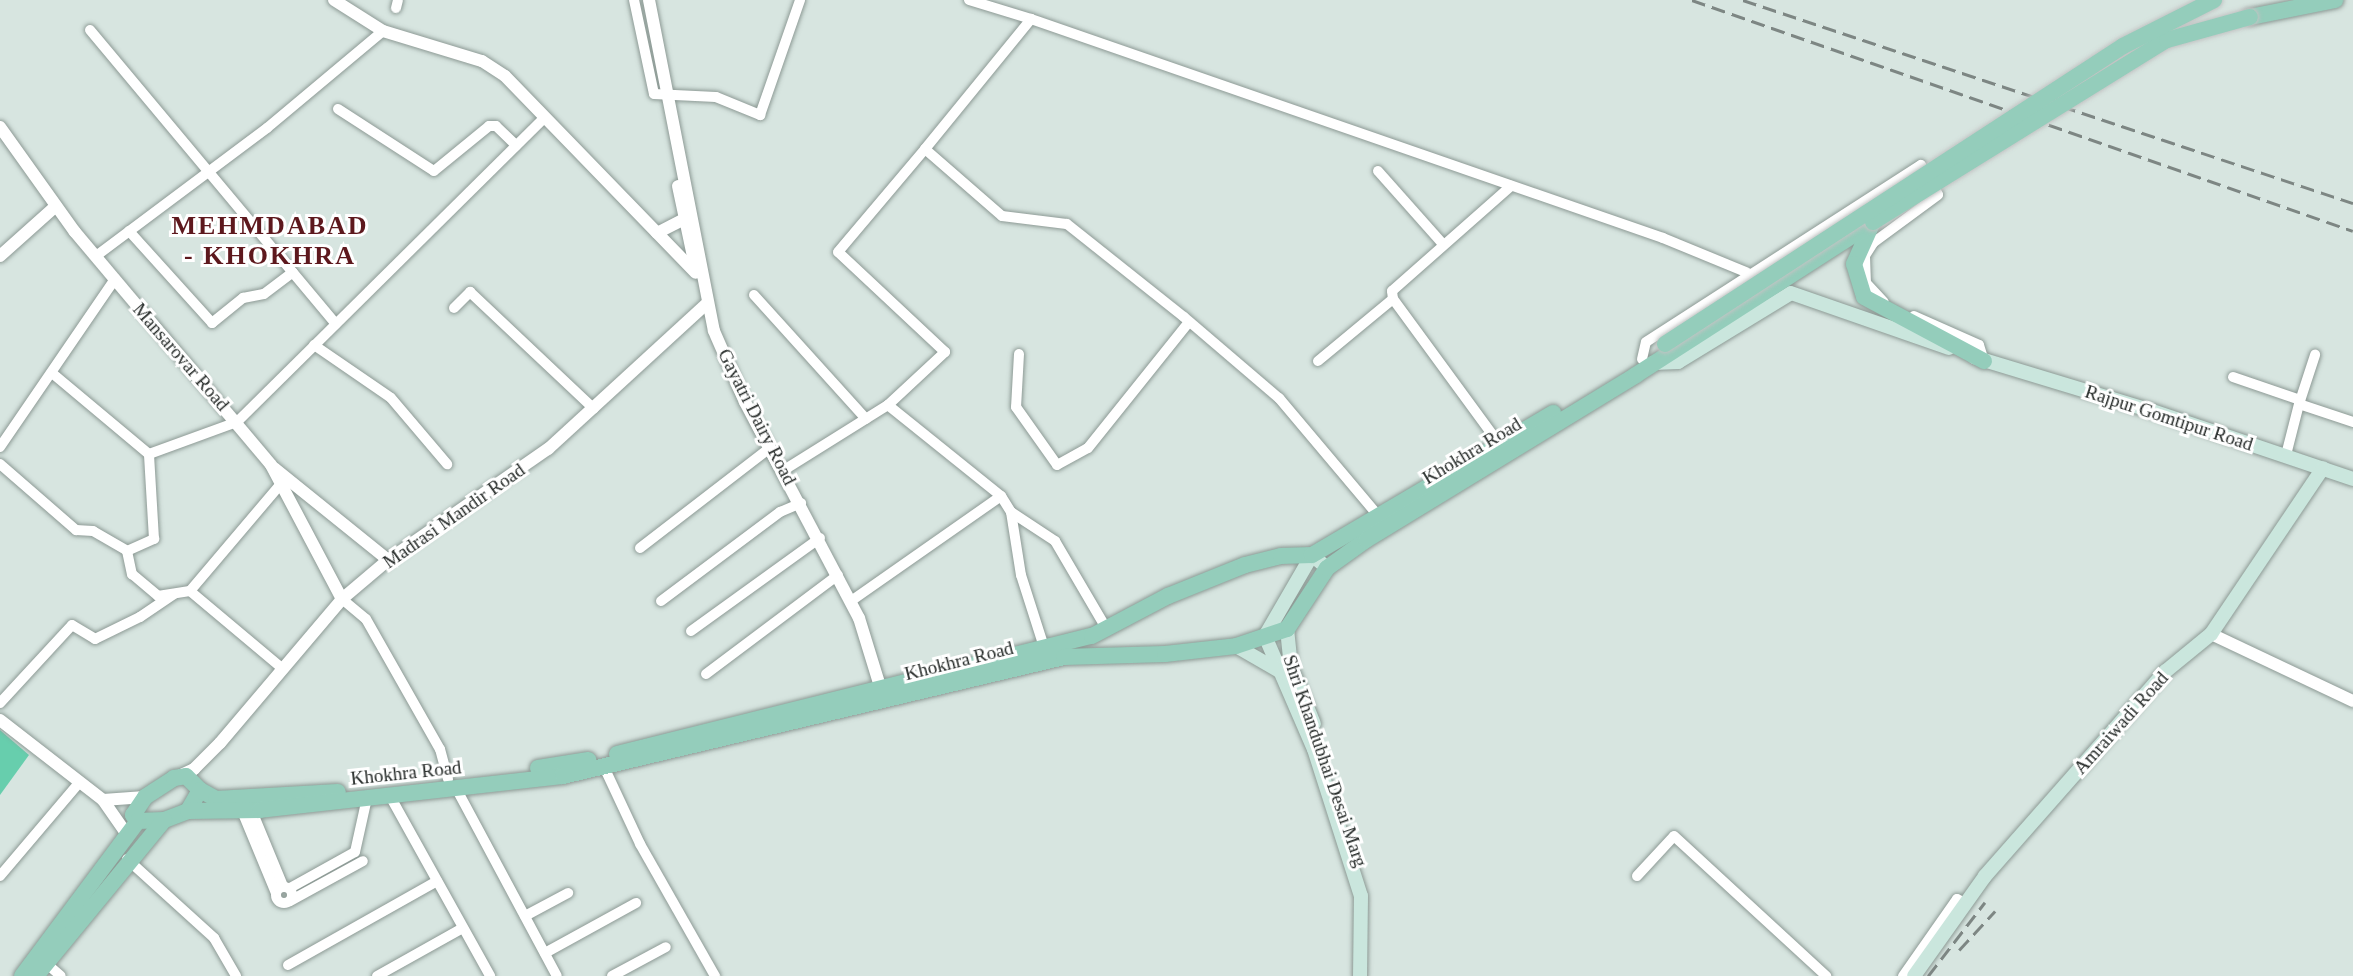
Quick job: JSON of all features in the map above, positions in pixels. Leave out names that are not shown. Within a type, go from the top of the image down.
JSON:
[{"type":"main road","points":[[1667,348],[2123,46],[2214,0]]},
{"type":"main road","points":[[1667,348],[2167,40],[2250,17],[2335,0]]},
{"type":"main road","points":[[1873,222],[1854,264],[1864,297],[1901,320],[1962,347],[1984,361]]},
{"type":"main road","name":"Rajpur Gomtipur Road","points":[[1644,362],[1678,362],[1791,293],[1984,361],[2353,479]]},
{"type":"main road","name":"Khokhra Road","points":[[174,778],[186,776],[216,799],[452,784],[604,767],[1045,650],[1099,632],[1168,596],[1245,565],[1281,556],[1312,555],[1380,518],[1667,348]]},
{"type":"main road","name":"Khokhra Road","points":[[188,811],[247,811],[390,796],[609,756],[883,694],[1098,652],[1165,654],[1236,646],[1287,629],[1327,568],[1644,362]]},
{"type":"main road","name":"Amraiwadi Road","points":[[1914,976],[1965,904],[2166,671],[2211,635],[2323,468]]},
{"type":"main road","points":[[1312,555],[1327,568]]},
{"type":"main road","name":"Shri Khandubhai Desai Marg","points":[[1312,555],[1265,636],[1314,748],[1361,896],[1360,976]]},
{"type":"main road","name":"Shri Khandubhai Desai Marg","points":[[1287,629],[1291,667],[1325,752],[1368,893],[1368,976]]},
{"type":"main road","points":[[1098,652],[1099,632]]},
{"type":"main road","name":"Shri Khandubhai Desai Marg","points":[[1236,646],[1281,672]]},
{"type":"main road","points":[[138,821],[133,815],[145,797],[174,778]]},
{"type":"main road","points":[[138,821],[164,820],[188,811],[198,786]]},
{"type":"main road","points":[[22,976],[124,857],[164,820]]},
{"type":"main road","points":[[36,976],[124,857],[128,836],[138,821]]},
{"type":"street","points":[[334,0],[383,31],[492,67],[545,117],[696,273]]},
{"type":"street","points":[[634,0],[649,81],[662,94],[716,97],[760,116],[800,0]]},
{"type":"street","points":[[642,0],[696,273],[704,290]]},
{"type":"street","points":[[649,0],[662,94]]},
{"type":"street","points":[[969,0],[1663,237],[1746,272]]},
{"type":"street","points":[[783,470],[888,405],[945,352],[838,251],[1031,19]]},
{"type":"street","points":[[90,30],[211,171],[336,324]]},
{"type":"street","points":[[96,256],[211,171],[383,31]]},
{"type":"street","name":"Gayatri Dairy Road","points":[[662,94],[706,271],[706,304],[745,402],[820,538],[850,600],[883,694]]},
{"type":"street","points":[[338,109],[434,171],[489,126],[496,126],[516,145]]},
{"type":"street","points":[[149,454],[237,422],[545,117]]},
{"type":"street","name":"Mansarovar Road","points":[[0,127],[55,206],[271,465],[342,600]]},
{"type":"street","points":[[925,149],[1002,216],[1067,223],[1279,398],[1380,518]]},
{"type":"street","points":[[1644,362],[1646,342],[1922,165],[1938,195],[1873,243],[1865,256],[1866,283],[1885,302],[1979,345],[1984,361]]},
{"type":"street","points":[[1378,171],[1442,243]]},
{"type":"street","points":[[1318,361],[1393,299],[1396,284],[1511,186]]},
{"type":"street","points":[[0,256],[55,206]]},
{"type":"street","points":[[657,233],[685,219]]},
{"type":"street","points":[[130,231],[212,323],[243,298],[264,294],[293,272]]},
{"type":"street","points":[[0,447],[116,279]]},
{"type":"street","points":[[454,308],[470,292],[594,409]]},
{"type":"street","points":[[754,295],[866,419]]},
{"type":"street","points":[[1393,299],[1500,445]]},
{"type":"street","name":"Madrasi Mandir Road","points":[[220,743],[342,600],[388,560],[531,463],[594,409],[684,320],[706,304]]},
{"type":"street","points":[[1019,354],[1016,407],[1057,465],[1088,448],[1189,322]]},
{"type":"street","points":[[314,345],[391,398],[447,464]]},
{"type":"street","points":[[2286,456],[2315,355]]},
{"type":"street","points":[[52,373],[149,454],[154,539],[127,551]]},
{"type":"street","points":[[2233,377],[2353,422]]},
{"type":"street","points":[[888,405],[1001,496],[1011,512],[1021,575],[1045,650]]},
{"type":"street","points":[[640,548],[771,447]]},
{"type":"street","points":[[0,464],[76,530],[93,531],[127,551],[132,575],[158,596],[190,591],[280,485]]},
{"type":"street","points":[[271,465],[388,560]]},
{"type":"street","points":[[850,600],[1001,496]]},
{"type":"street","points":[[662,601],[780,512],[801,503]]},
{"type":"street","points":[[1011,512],[1055,541],[1099,632]]},
{"type":"street","points":[[691,631],[820,538]]},
{"type":"street","points":[[706,674],[838,575]]},
{"type":"street","points":[[190,591],[283,669]]},
{"type":"street","points":[[0,703],[72,625],[95,639],[140,617],[174,594]]},
{"type":"street","points":[[342,600],[366,619],[440,749],[452,784],[557,976]]},
{"type":"street","points":[[2211,635],[2353,701]]},
{"type":"street","points":[[0,720],[78,784],[103,800],[128,836]]},
{"type":"street","points":[[174,778],[194,769],[220,743]]},
{"type":"street","points":[[198,786],[220,743]]},
{"type":"street","points":[[604,767],[640,844],[715,976]]},
{"type":"street","points":[[0,876],[78,784]]},
{"type":"street","points":[[390,796],[490,976]]},
{"type":"street","points":[[103,800],[145,797]]},
{"type":"street","points":[[283,889],[355,852],[367,798]]},
{"type":"street","points":[[247,811],[290,901],[363,861]]},
{"type":"street","points":[[1637,876],[1674,836],[1826,976]]},
{"type":"street","points":[[124,857],[214,939],[236,976]]},
{"type":"street","points":[[288,965],[437,881]]},
{"type":"street","points":[[525,916],[568,893]]},
{"type":"street","points":[[1903,976],[1956,899],[1965,904]]},
{"type":"street","points":[[545,953],[636,903]]},
{"type":"street","points":[[377,976],[463,928]]},
{"type":"street","points":[[612,976],[666,947]]},
{"type":"street","points":[[47,964],[61,976]]},
{"type":"green space","points":[[0,730],[29,755],[0,795]]},
{"type":"railway","points":[[1692,0],[2353,231]]},
{"type":"railway","points":[[1743,0],[2353,203]]},
{"type":"railway","points":[[1928,976],[1985,902]]},
{"type":"railway","points":[[1959,950],[1995,911]]},
{"type":"district","name":"MEHMDABAD - KHOKHRA","points":[[270,241]]}]
